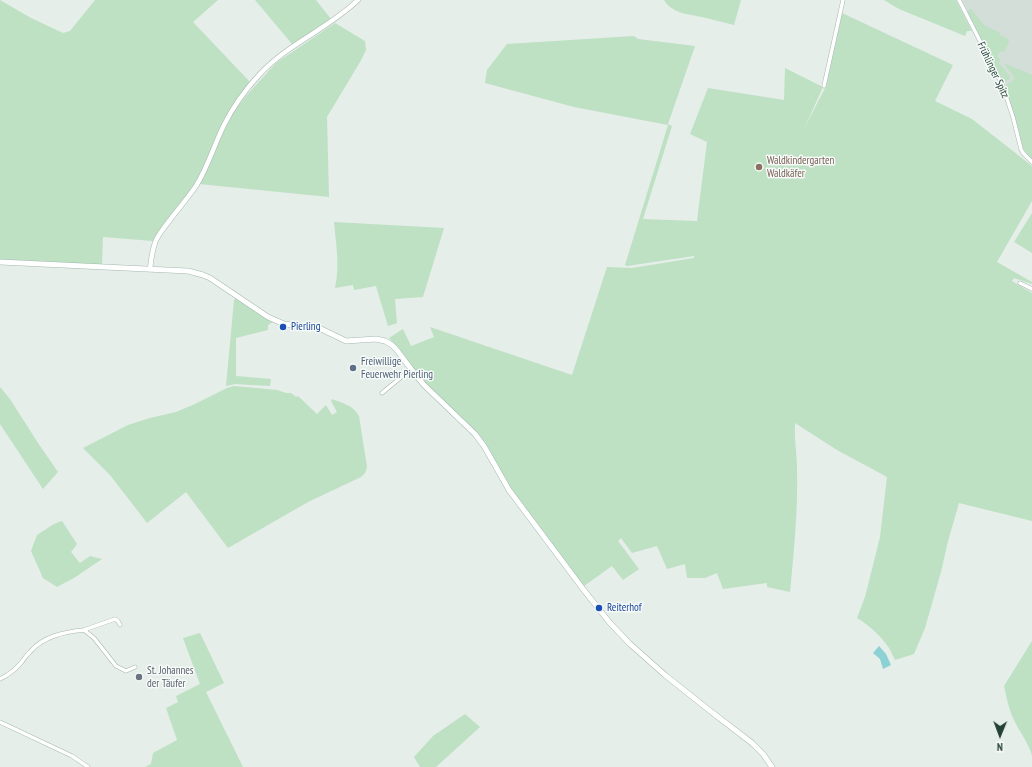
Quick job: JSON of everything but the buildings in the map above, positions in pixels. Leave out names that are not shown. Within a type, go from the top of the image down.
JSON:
[{"type":"main road","points":[[0,262],[188,271],[210,278],[268,317],[284,324],[319,328],[346,341],[376,339],[392,345],[424,385],[475,434],[484,446],[509,490],[610,623],[630,644],[665,675],[752,743],[763,754],[772,767]]},
{"type":"street","points":[[150,269],[155,241],[196,185],[225,124],[247,89],[260,74],[283,53],[336,19],[358,0]]},
{"type":"street","points":[[824,86],[843,0]]},
{"type":"street","name":"Frühlinger Spitz","points":[[959,0],[1002,84],[1013,117],[1021,149],[1032,162]]},
{"type":"street","points":[[1020,282],[1032,289]]},
{"type":"street","points":[[382,393],[410,369]]},
{"type":"street","points":[[0,679],[8,675],[20,664],[38,643],[70,631],[84,630],[115,619],[120,625]]},
{"type":"street","points":[[84,630],[94,638],[116,666],[126,671],[135,667]]},
{"type":"street","points":[[0,722],[72,756],[88,767]]},
{"type":"shaded area","points":[[962,0],[1032,0],[1032,159],[1023,148],[1005,83],[1001,79]]},
{"type":"green space","points":[[0,0],[31,18],[63,33],[70,31],[95,0],[218,0],[193,22],[250,82],[233,106],[189,194],[159,231],[153,241],[103,237],[102,265],[0,260]]},
{"type":"green space","points":[[255,0],[316,0],[331,19],[292,44]]},
{"type":"green space","points":[[664,0],[741,0],[734,25],[677,11],[672,9]]},
{"type":"green space","points":[[884,0],[956,0],[972,31],[967,31],[965,36],[899,9]]},
{"type":"green space","points":[[971,9],[985,26],[999,32],[1000,35],[1008,39],[1009,42],[1004,52],[1000,51],[997,57],[1000,59],[999,64],[1010,76],[1010,79],[1004,82],[1001,79],[967,11]]},
{"type":"green space","points":[[842,13],[953,65],[935,101],[972,119],[1032,166],[1032,201],[997,262],[1032,282],[1032,284],[1014,278],[1012,281],[1032,293],[1032,521],[959,503],[925,628],[914,654],[895,660],[890,649],[879,635],[857,618],[865,597],[880,537],[887,477],[837,450],[795,423],[797,500],[790,592],[767,587],[767,583],[723,589],[717,573],[705,578],[687,578],[685,564],[667,569],[657,546],[632,553],[621,538],[618,541],[639,569],[623,580],[612,566],[584,586],[510,488],[485,444],[425,383],[389,338],[403,329],[411,346],[434,337],[430,327],[572,375],[607,267],[632,268],[694,258],[694,256],[627,266],[625,265],[668,125],[574,107],[485,83],[487,70],[507,44],[634,36],[638,39],[695,46],[668,124],[672,126],[643,219],[697,221],[707,142],[690,134],[708,88],[784,100],[785,68],[823,87],[804,129],[825,88]]},
{"type":"green space","points":[[335,23],[365,41],[366,50],[327,117],[329,197],[199,184],[231,115],[245,97],[276,63]]},
{"type":"green space","points":[[1004,63],[1032,75],[1032,159],[1023,148],[1006,88],[1006,85],[1014,80],[1014,78]]},
{"type":"green space","points":[[1032,213],[1032,253],[1014,242]]},
{"type":"green space","points":[[334,222],[444,228],[423,297],[395,299],[397,323],[388,326],[376,286],[354,290],[353,285],[335,288],[337,247]]},
{"type":"green space","points":[[236,298],[273,322],[268,325],[268,330],[236,338],[236,376],[271,379],[270,386],[235,384],[226,386],[234,300]]},
{"type":"green space","points":[[234,386],[277,390],[291,393],[296,397],[298,396],[317,414],[326,405],[332,415],[337,412],[331,401],[332,399],[354,409],[359,416],[367,467],[365,473],[361,477],[308,502],[228,548],[186,492],[147,523],[110,475],[83,448],[128,425],[176,412]]},
{"type":"green space","points":[[0,387],[10,399],[58,472],[43,489],[0,424]]},
{"type":"green space","points":[[62,521],[77,544],[71,552],[80,563],[90,556],[102,559],[74,578],[57,587],[43,578],[31,551],[37,535],[54,524]]},
{"type":"green space","points":[[200,633],[224,683],[206,692],[243,767],[145,767],[151,764],[153,753],[177,740],[166,708],[178,702],[176,696],[200,684],[183,638]]},
{"type":"green space","points":[[1032,641],[1032,756],[1027,743],[1011,714],[1004,686]]},
{"type":"green space","points":[[465,714],[480,727],[436,767],[420,767],[414,757],[433,736]]},
{"type":"water","points":[[879,646],[886,654],[891,665],[883,669],[880,659],[873,653]]},
{"type":"place","name":"Waldkindergarten Waldkäfer","points":[[759,167]]},
{"type":"place","name":"Pierling","points":[[283,327]]},
{"type":"place","name":"Freiwillige Feuerwehr Pierling","points":[[353,368]]},
{"type":"place","name":"Reiterhof","points":[[599,608]]},
{"type":"place","name":"St. Johannes der Täufer","points":[[139,677]]}]
